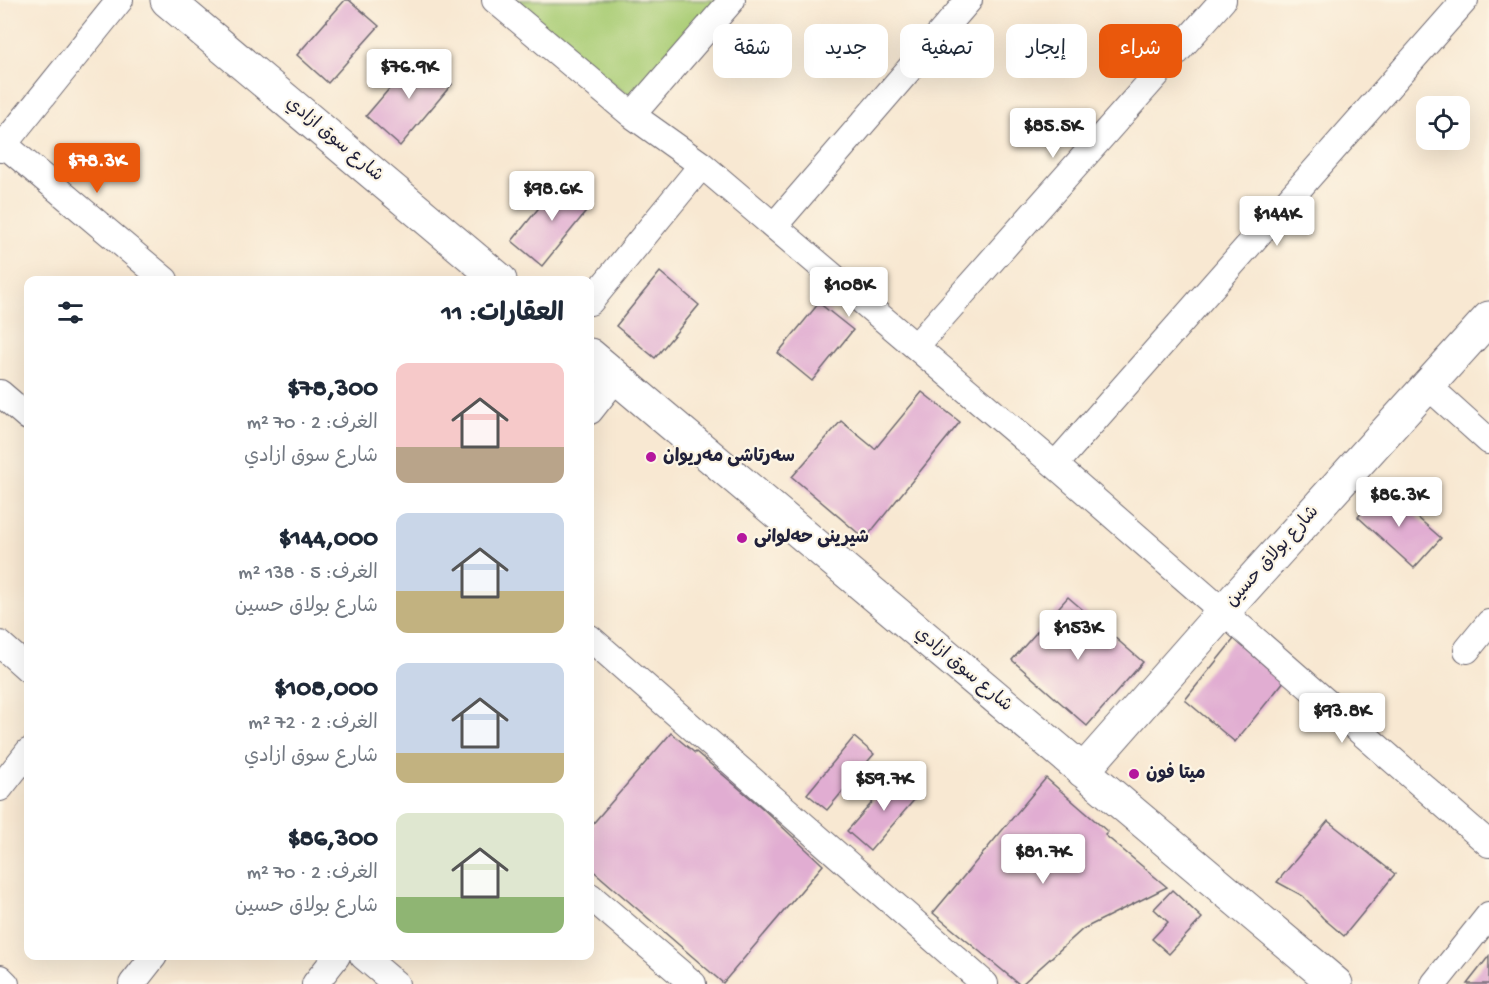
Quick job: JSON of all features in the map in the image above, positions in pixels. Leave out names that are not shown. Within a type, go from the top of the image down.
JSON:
[{"type":"street","points":[[120,0],[1,145],[160,276]]},
{"type":"street","name":"شارع سوق ازادي","points":[[167,0],[496,276]]},
{"type":"street","points":[[495,0],[632,115],[702,165],[916,346],[1489,844]]},
{"type":"street","points":[[632,115],[732,0]]},
{"type":"street","points":[[774,226],[969,0]]},
{"type":"street","points":[[916,346],[1223,0]]},
{"type":"street","points":[[1055,465],[1465,0]]},
{"type":"street","points":[[594,297],[702,165]]},
{"type":"street","name":"شارع بولاق حسين","points":[[1083,771],[1223,612],[1489,318]]},
{"type":"street","name":"شارع سوق ازادي","points":[[594,359],[1336,984]]},
{"type":"street","points":[[594,406],[616,378]]},
{"type":"street","points":[[1428,386],[1489,441]]},
{"type":"street","points":[[0,393],[24,414]]},
{"type":"street","points":[[1467,650],[1489,623]]},
{"type":"street","points":[[594,642],[985,984]]},
{"type":"street","points":[[0,644],[24,665]]},
{"type":"street","points":[[0,788],[24,757]]},
{"type":"street","points":[[594,899],[693,984]]},
{"type":"street","points":[[1434,984],[1489,915]]},
{"type":"street","points":[[132,984],[151,960]]},
{"type":"street","points":[[315,984],[334,960]]},
{"type":"street","points":[[368,960],[396,984]]},
{"type":"street","points":[[0,978],[6,984]]},
{"type":"green space","points":[[508,0],[718,0],[631,98]]},
{"type":"building","points":[[345,0],[349,0],[379,26],[328,83],[297,55]]},
{"type":"building","points":[[418,55],[452,84],[400,146],[366,116]]},
{"type":"building","points":[[563,178],[593,203],[542,266],[512,241]]},
{"type":"building","points":[[660,272],[699,305],[655,358],[616,326]]},
{"type":"building","points":[[819,303],[853,330],[812,381],[778,353]]},
{"type":"building","points":[[922,392],[960,422],[865,539],[792,477],[841,421],[875,449]]},
{"type":"building","points":[[1384,488],[1441,538],[1414,568],[1358,517]]},
{"type":"building","points":[[1068,597],[1143,662],[1087,726],[1012,660]]},
{"type":"building","points":[[1238,634],[1289,675],[1235,742],[1185,700]]},
{"type":"building","points":[[671,733],[761,807],[823,865],[723,983],[594,871],[594,822]]},
{"type":"building","points":[[854,737],[874,754],[827,810],[807,794]]},
{"type":"building","points":[[899,772],[921,792],[870,851],[847,831]]},
{"type":"building","points":[[1046,778],[1108,832],[1105,835],[1167,887],[1083,929],[1022,984],[1019,984],[933,913]]},
{"type":"building","points":[[1328,821],[1395,874],[1344,936],[1303,896],[1277,882]]},
{"type":"building","points":[[1172,890],[1202,918],[1169,954],[1152,939],[1168,922],[1154,909]]},
{"type":"building","points":[[1489,956],[1489,984],[1467,984]]},
{"type":"place","name":"سەرتاشی مەریوان","points":[[651,457]]},
{"type":"place","name":"شیرینی حەلوانی","points":[[742,538]]},
{"type":"place","name":"ميتا فون","points":[[1134,774]]}]
